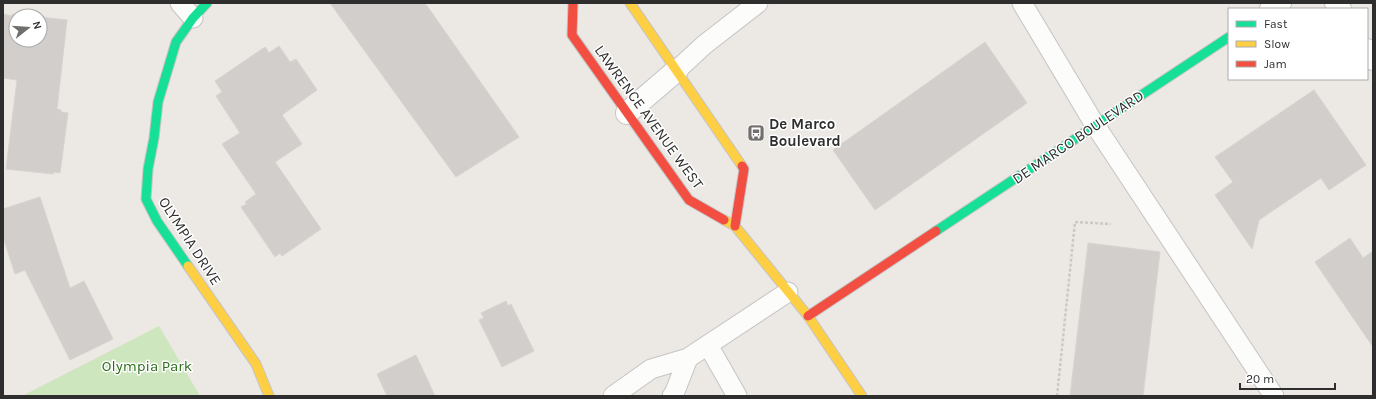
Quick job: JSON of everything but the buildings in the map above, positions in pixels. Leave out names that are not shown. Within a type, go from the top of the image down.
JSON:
[{"type":"street","name":"OLYMPIA DRIVE","points":[[207,3],[193,18],[176,42],[158,102],[154,138],[148,169],[146,199],[157,221],[256,364],[269,396]]},
{"type":"street","name":"LAWRENCE AVENUE WEST","points":[[573,3],[572,35],[689,200],[735,226],[808,316],[862,396]]},
{"type":"street","points":[[630,3],[744,169],[735,226]]},
{"type":"street","name":"DE MARCO BOULEVARD","points":[[808,316],[1228,38]]},
{"type":"street","points":[[628,113],[677,70]]},
{"type":"lane","points":[[180,3],[193,18]]},
{"type":"lane","points":[[677,70],[704,45],[758,3]]},
{"type":"lane","points":[[1022,3],[1095,125],[1274,396]]},
{"type":"lane","points":[[613,396],[651,369],[688,358],[788,292]]},
{"type":"lane","points":[[708,345],[737,396]]},
{"type":"lane","points":[[672,396],[688,358]]},
{"type":"path","points":[[1057,396],[1075,222],[1111,224]]},
{"type":"green space","name":"Olympia Park","points":[[159,326],[200,396],[22,396]]},
{"type":"traffic: fast","points":[[188,266],[157,221],[146,199],[148,169],[154,138],[158,102],[176,42],[193,18],[207,3]]},
{"type":"traffic: fast","points":[[936,231],[1228,38]]},
{"type":"traffic: slow","points":[[630,3],[742,166]]},
{"type":"traffic: slow","points":[[724,220],[735,226],[808,316],[862,396]]},
{"type":"traffic: slow","points":[[188,266],[256,364],[269,396]]},
{"type":"traffic: jam","points":[[573,3],[572,35],[689,200],[724,220]]},
{"type":"traffic: jam","points":[[735,226],[744,169],[742,166]]},
{"type":"traffic: jam","points":[[808,316],[936,231]]},
{"type":"place","name":"De Marco Boulevard","points":[[756,133]]}]
